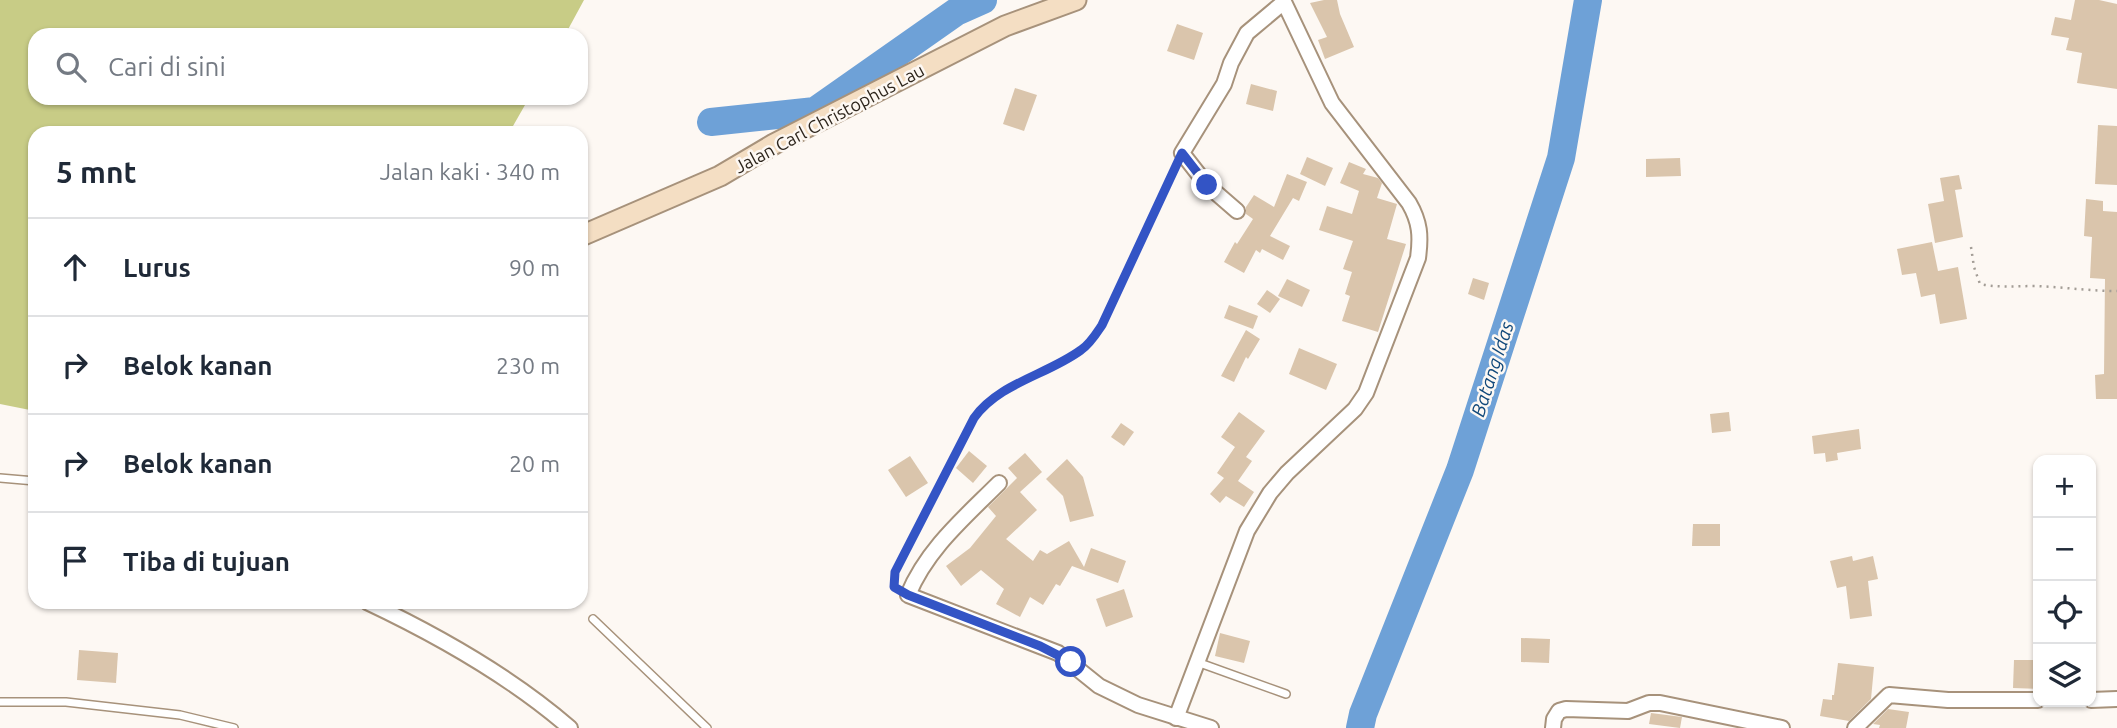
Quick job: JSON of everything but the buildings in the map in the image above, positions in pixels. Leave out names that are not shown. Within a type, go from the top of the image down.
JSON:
[{"type":"street","name":"Jalan Carl Christophus Lau","points":[[588,233],[720,176],[774,145],[1005,26],[1076,0]]},
{"type":"street","points":[[1176,718],[1247,531],[1256,514],[1287,473],[1340,424],[1366,393],[1418,258],[1421,235],[1417,218],[1409,203],[1332,103],[1284,2],[1247,33],[1231,63],[1224,84],[1182,153],[1207,185],[1237,211]]},
{"type":"street","points":[[999,482],[933,550],[915,578],[908,595],[1058,653],[1099,686],[1138,705],[1211,728]]},
{"type":"street","points":[[380,609],[470,656],[539,701],[570,728]]},
{"type":"street","points":[[1855,728],[1889,695],[1948,700],[2033,700]]},
{"type":"street","points":[[2096,700],[2117,699]]},
{"type":"street","points":[[1553,728],[1559,711],[1566,709],[1628,711],[1649,703],[1782,728]]},
{"type":"lane","points":[[0,478],[28,480]]},
{"type":"lane","points":[[593,619],[707,728]]},
{"type":"lane","points":[[1197,662],[1286,694]]},
{"type":"lane","points":[[0,702],[78,703],[180,715],[234,728]]},
{"type":"path","points":[[908,595],[894,587],[895,572],[974,418],[993,396],[1041,374],[1082,350],[1091,341],[1102,325],[1182,153]]},
{"type":"path","points":[[1971,247],[1980,284],[1996,287],[2036,286],[2117,291]]},
{"type":"green space","points":[[0,0],[584,0],[569,28],[28,28],[28,105],[525,105],[513,126],[28,126],[28,410],[0,404]]},
{"type":"waterway","points":[[711,122],[815,111],[956,12],[983,0]]},
{"type":"waterway","name":"Batang Idas","points":[[1360,728],[1363,714],[1460,470],[1561,158],[1588,0]]},
{"type":"route","points":[[1071,662],[1058,653],[908,595],[894,587],[895,572],[982,406],[993,396],[1041,374],[1082,350],[1102,325],[1182,153],[1207,185]]}]
